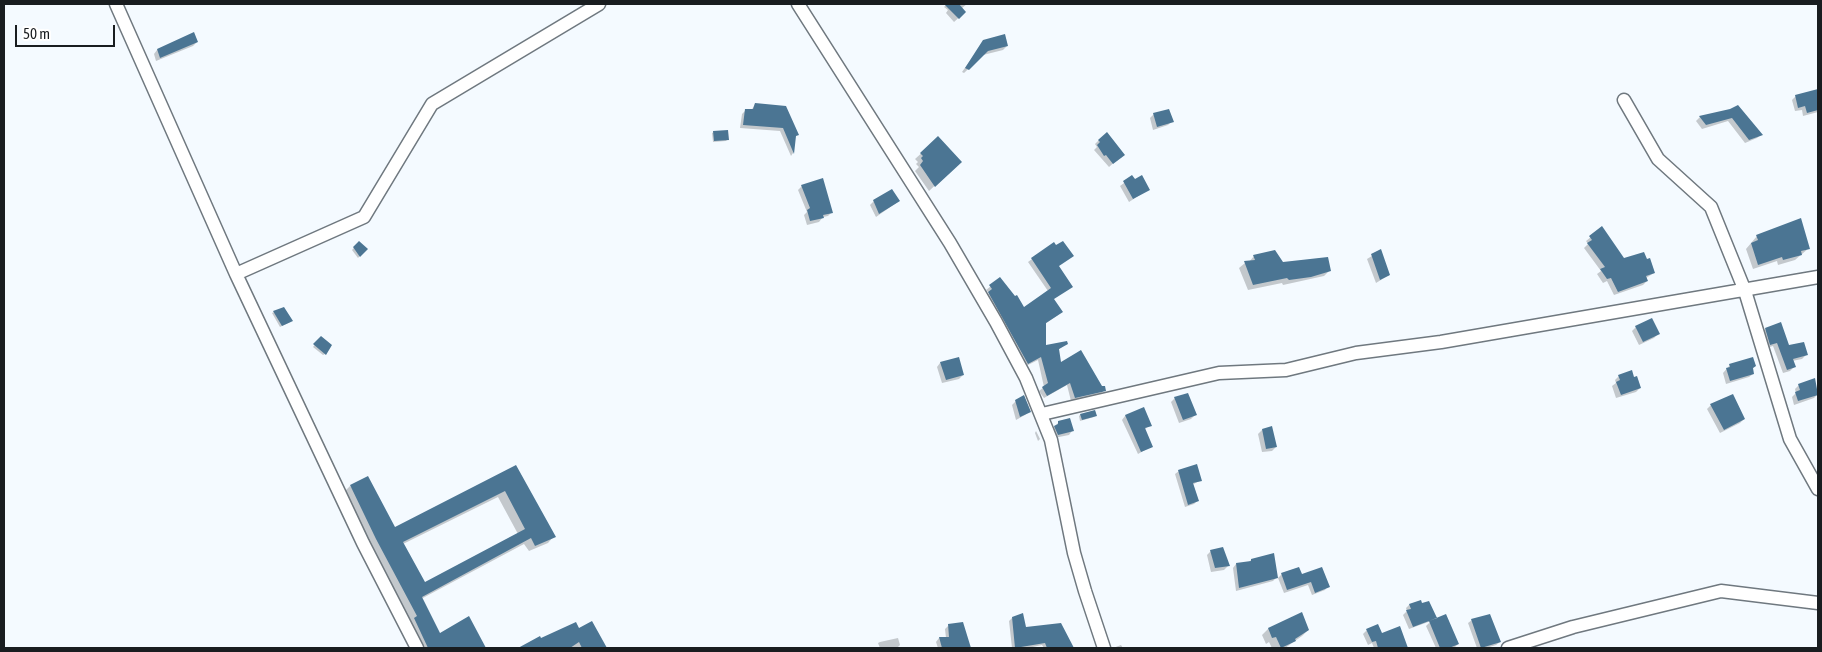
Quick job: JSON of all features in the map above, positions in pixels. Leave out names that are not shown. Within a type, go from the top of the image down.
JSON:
[{"type":"street","points":[[116,4],[236,274],[364,543],[417,648]]},
{"type":"street","points":[[236,274],[364,217],[432,104],[599,4]]},
{"type":"street","points":[[798,4],[950,243],[1001,330],[1026,378],[1051,440],[1074,553],[1104,648]]},
{"type":"street","points":[[1624,100],[1658,159],[1711,207],[1745,291],[1790,439],[1818,489]]},
{"type":"street","points":[[1042,414],[1219,373],[1286,370],[1356,353],[1441,342],[1818,277]]},
{"type":"street","points":[[1508,648],[1573,627],[1721,591],[1818,603]]},
{"type":"building","points":[[944,4],[959,4],[966,12],[959,19]]},
{"type":"building","points":[[194,32],[198,42],[160,58],[157,49]]},
{"type":"building","points":[[1005,34],[1008,46],[988,51],[969,70],[965,68],[983,40]]},
{"type":"building","points":[[1818,89],[1818,110],[1807,113],[1805,106],[1798,108],[1795,95]]},
{"type":"building","points":[[755,103],[786,106],[799,135],[796,136],[794,154],[783,128],[743,125],[745,109],[753,109]]},
{"type":"building","points":[[1738,105],[1763,135],[1749,140],[1732,118],[1706,125],[1699,116],[1730,109]]},
{"type":"building","points":[[1169,109],[1174,122],[1157,127],[1153,113]]},
{"type":"building","points":[[728,130],[729,140],[714,141],[713,131]]},
{"type":"building","points":[[1107,132],[1125,155],[1113,164],[1106,155],[1104,156],[1097,145],[1100,142],[1098,140]]},
{"type":"building","points":[[938,136],[962,162],[935,187],[920,165],[923,161],[921,158],[923,156],[920,153]]},
{"type":"building","points":[[1132,175],[1135,179],[1142,175],[1150,190],[1133,199],[1123,181]]},
{"type":"building","points":[[823,178],[833,213],[823,215],[824,218],[810,221],[807,210],[810,208],[801,185]]},
{"type":"building","points":[[892,189],[900,201],[879,214],[873,200]]},
{"type":"building","points":[[1801,218],[1810,249],[1801,251],[1802,255],[1783,260],[1782,257],[1758,265],[1751,243],[1758,240],[1756,235]]},
{"type":"building","points":[[1602,226],[1624,258],[1644,252],[1647,259],[1650,258],[1655,273],[1646,276],[1648,281],[1618,292],[1611,278],[1607,279],[1600,269],[1605,267],[1587,243],[1592,240],[1589,236]]},
{"type":"building","points":[[359,241],[368,249],[360,257],[353,247]]},
{"type":"building","points":[[1063,241],[1074,256],[1059,266],[1073,287],[1054,299],[1063,312],[1046,323],[1046,345],[1067,341],[1068,344],[1059,349],[1061,362],[1081,350],[1102,386],[1105,386],[1106,391],[1075,398],[1070,383],[1047,396],[1042,387],[1048,383],[1041,357],[1028,364],[988,292],[992,289],[989,285],[1000,277],[1015,296],[1017,295],[1024,307],[1051,288],[1031,258],[1054,242],[1056,245]]},
{"type":"building","points":[[1381,249],[1390,275],[1380,280],[1371,254]]},
{"type":"building","points":[[1275,250],[1283,262],[1328,257],[1331,271],[1311,277],[1289,280],[1287,278],[1253,285],[1244,261],[1255,260],[1253,255]]},
{"type":"building","points":[[284,307],[293,321],[282,326],[273,311]]},
{"type":"building","points":[[1652,318],[1660,334],[1643,342],[1635,326]]},
{"type":"building","points":[[1781,322],[1789,345],[1804,342],[1808,355],[1793,359],[1796,367],[1787,370],[1777,343],[1770,345],[1765,328]]},
{"type":"building","points":[[321,336],[332,345],[326,355],[313,344]]},
{"type":"building","points":[[959,357],[964,375],[946,380],[940,362]]},
{"type":"building","points":[[1753,357],[1756,366],[1753,368],[1754,374],[1730,381],[1726,368],[1730,367],[1729,364]]},
{"type":"building","points":[[1632,370],[1634,377],[1637,376],[1641,388],[1621,395],[1616,382],[1620,380],[1618,375]]},
{"type":"building","points":[[1815,378],[1818,395],[1798,401],[1795,392],[1800,390],[1798,384]]},
{"type":"building","points":[[1188,393],[1197,415],[1183,420],[1174,397]]},
{"type":"building","points":[[1733,394],[1745,419],[1724,430],[1710,404]]},
{"type":"building","points":[[1024,395],[1031,412],[1020,417],[1015,400]]},
{"type":"building","points":[[1144,407],[1152,426],[1145,428],[1153,447],[1141,452],[1125,415]]},
{"type":"building","points":[[1095,410],[1097,416],[1082,420],[1080,414]]},
{"type":"building","points":[[1070,418],[1074,431],[1058,435],[1054,426],[1058,424],[1058,421]]},
{"type":"building","points":[[1272,426],[1277,447],[1266,449],[1262,429]]},
{"type":"building","points":[[1197,464],[1202,481],[1193,483],[1199,501],[1188,505],[1178,470]]},
{"type":"building","points":[[516,465],[556,537],[535,546],[531,538],[422,597],[440,633],[469,616],[486,648],[428,648],[414,618],[417,616],[350,485],[368,476],[395,527]],"holes":[[[505,491],[525,529],[425,582],[403,542]]]},
{"type":"building","points":[[1223,547],[1230,566],[1215,568],[1210,550]]},
{"type":"building","points":[[1274,553],[1278,578],[1239,588],[1236,563],[1251,561],[1251,559]]},
{"type":"building","points":[[1299,567],[1302,574],[1322,567],[1330,587],[1315,593],[1311,582],[1287,590],[1281,573]]},
{"type":"building","points":[[1421,600],[1422,603],[1429,601],[1437,618],[1413,627],[1406,610],[1411,609],[1409,604]]},
{"type":"building","points":[[1302,612],[1309,630],[1295,639],[1296,641],[1281,648],[1276,637],[1272,638],[1268,628]]},
{"type":"building","points":[[1023,613],[1026,627],[1061,623],[1074,648],[1047,648],[1045,643],[1015,648],[1012,617]]},
{"type":"building","points":[[1446,614],[1459,644],[1449,648],[1440,648],[1429,621]]},
{"type":"building","points":[[1490,614],[1501,642],[1481,648],[1471,619]]},
{"type":"building","points":[[592,621],[607,648],[582,648],[579,642],[570,648],[518,648],[540,636],[541,638],[576,622],[579,628]]},
{"type":"building","points":[[963,622],[971,648],[942,648],[939,637],[949,637],[948,624]]},
{"type":"building","points":[[1378,624],[1382,633],[1400,626],[1408,648],[1378,648],[1376,641],[1372,642],[1366,629]]}]
